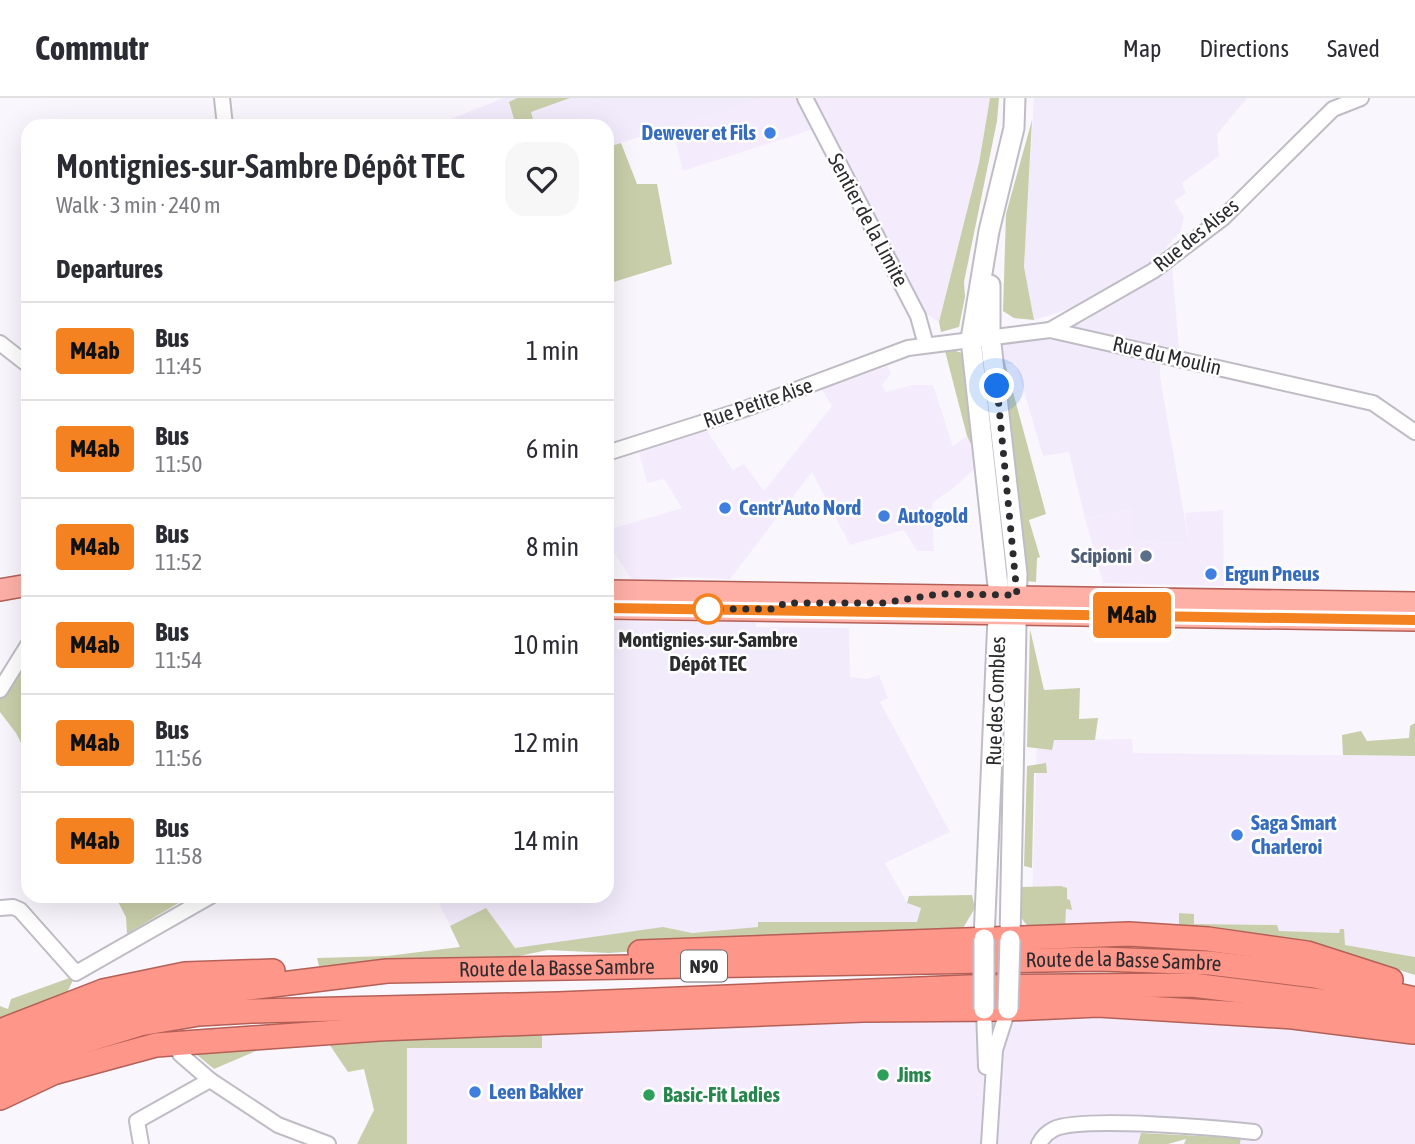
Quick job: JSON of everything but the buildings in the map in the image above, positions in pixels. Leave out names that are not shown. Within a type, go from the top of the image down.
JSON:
[{"type":"highway","points":[[472,970],[564,955],[1129,934],[1208,939],[1307,953],[1408,985],[1415,992]]},
{"type":"highway","name":"Route de la Basse Sambre","points":[[0,1051],[71,1023],[159,999],[387,971],[1101,959],[1223,965],[1315,976],[1415,999]]},
{"type":"highway","points":[[0,1031],[103,991],[185,974],[298,970],[335,976]]},
{"type":"highway","name":"Route de la Basse Sambre","points":[[0,1075],[75,1044],[140,1024],[199,1014],[252,1011],[558,1004],[968,987],[1192,985],[1345,1004],[1415,1020]]},
{"type":"highway","points":[[449,1027],[558,1004]]},
{"type":"highway","points":[[0,1098],[53,1073],[156,1045],[371,1030],[863,1010],[1009,1010],[1098,1005],[1188,1009],[1415,1032]]},
{"type":"highway","points":[[252,1011],[304,1022],[371,1030]]},
{"type":"main road","name":"Rue des Combles","points":[[1009,1010],[1008,604],[981,337],[989,231],[1014,128],[1015,98]]},
{"type":"main road","points":[[614,592],[918,595],[1008,604],[1415,620]]},
{"type":"main road","points":[[775,609],[785,603],[883,603],[918,595]]},
{"type":"main road","points":[[614,608],[1415,603]]},
{"type":"main road","name":"Rue des Combles","points":[[984,1009],[984,939],[1008,604]]},
{"type":"street","points":[[222,98],[224,119]]},
{"type":"street","name":"Sentier de la Limite","points":[[805,98],[918,316],[926,345]]},
{"type":"street","name":"Rue des Aises","points":[[1050,330],[1153,271],[1223,218],[1333,108],[1361,98]]},
{"type":"street","name":"Rue du Moulin","points":[[908,348],[1050,330],[1373,403],[1415,432]]},
{"type":"street","points":[[0,343],[21,360]]},
{"type":"street","name":"Rue Petite Aise","points":[[614,451],[742,410],[908,348]]},
{"type":"street","points":[[0,690],[21,656]]},
{"type":"street","points":[[0,908],[13,906],[20,910],[76,973],[199,903]]},
{"type":"street","points":[[984,1009],[988,1144]]},
{"type":"street","points":[[988,1144],[995,1050],[1009,1010]]},
{"type":"street","points":[[180,1054],[210,1080],[278,1125],[328,1144]]},
{"type":"street","points":[[141,1144],[137,1121],[210,1080]]},
{"type":"street","points":[[1039,1144],[1054,1128],[1075,1125],[1204,1126],[1254,1132]]},
{"type":"shaded area","points":[[503,98],[517,98],[509,102],[514,119],[451,119]]},
{"type":"shaded area","points":[[570,98],[767,98],[614,145],[614,119],[533,119],[531,112]]},
{"type":"shaded area","points":[[767,98],[990,98],[979,163],[939,322],[913,305],[817,128],[683,171],[672,127]]},
{"type":"shaded area","points":[[1034,98],[1247,98],[1217,134],[1219,156],[1182,183],[1186,193],[1174,201],[1184,217],[1181,230],[1157,259],[1088,303],[1034,320],[1024,267]]},
{"type":"shaded area","points":[[1172,265],[1179,350],[1160,364],[1160,377],[1189,543],[1134,541],[1132,509],[1085,518],[1069,452],[1043,456],[1016,364],[1006,364],[1000,344],[1082,323]]},
{"type":"shaded area","points":[[888,366],[891,374],[882,385],[886,392],[913,385],[933,385],[953,446],[967,436],[974,449],[985,459],[956,486],[932,503],[934,551],[917,551],[904,530],[850,545],[812,472],[730,579],[685,577],[633,582],[614,553],[614,528],[682,508],[664,479],[647,483],[639,452],[687,434],[707,431],[733,470],[744,464],[764,491],[832,406],[822,390]]},
{"type":"shaded area","points":[[1133,509],[1135,541],[1180,543],[1189,543],[1185,513],[1223,510],[1224,586],[1103,583],[1085,518]]},
{"type":"shaded area","points":[[614,621],[755,622],[756,627],[849,628],[850,677],[867,679],[879,675],[888,698],[880,702],[950,832],[885,863],[907,903],[921,907],[918,922],[759,922],[758,927],[728,931],[688,933],[661,930],[465,955],[439,903],[614,903]]},
{"type":"shaded area","points":[[1132,739],[1133,753],[1415,756],[1415,957],[1344,945],[1344,929],[1340,933],[1277,931],[1277,925],[1194,924],[1193,914],[1179,913],[1179,926],[1065,929],[1032,904],[1037,740]]},
{"type":"shaded area","points":[[1075,1015],[1266,1023],[1415,1045],[1415,1144],[1240,1144],[1241,1138],[1141,1133],[1138,1144],[407,1144],[407,1047],[541,1048],[542,1028]]},
{"type":"green space","points":[[517,98],[570,98],[531,112],[533,119],[514,119],[509,102]]},
{"type":"green space","points":[[990,98],[999,98],[997,121],[964,282],[965,297],[959,327],[941,332],[939,322],[979,163]]},
{"type":"green space","points":[[1032,120],[1024,267],[1034,320],[1014,318],[1003,311],[1006,214]]},
{"type":"green space","points":[[621,143],[637,184],[657,184],[672,264],[614,282],[614,145]]},
{"type":"green space","points":[[1000,344],[1046,514],[1029,520],[1040,557],[1037,558],[1036,582],[1026,581],[1022,577],[1007,389],[1000,374]]},
{"type":"green space","points":[[944,347],[971,356],[974,450],[967,436]]},
{"type":"green space","points":[[1030,629],[1044,690],[1080,688],[1079,719],[1098,718],[1095,740],[1054,740],[1052,750],[1027,747]]},
{"type":"green space","points":[[21,659],[21,743],[0,712],[0,693]]},
{"type":"green space","points":[[1415,723],[1415,756],[1343,755],[1342,735],[1361,731],[1367,741],[1409,738],[1410,726]]},
{"type":"green space","points":[[1046,763],[1047,773],[1034,773],[1032,868],[1024,866],[1027,766]]},
{"type":"green space","points":[[1022,887],[1067,888],[1067,899],[1070,900],[1072,910],[1066,909],[1065,929],[1027,925],[1019,909]]},
{"type":"green space","points":[[972,895],[975,908],[959,935],[876,935],[609,953],[548,950],[495,961],[319,966],[317,958],[387,956],[460,947],[450,926],[486,908],[515,948],[663,927],[692,933],[758,927],[758,922],[917,922],[921,908],[907,903],[909,896]]},
{"type":"green space","points":[[119,903],[178,903],[127,934],[126,917]]},
{"type":"green space","points":[[1179,913],[1194,914],[1194,924],[1277,925],[1279,931],[1339,933],[1340,929],[1344,929],[1345,945],[1415,957],[1415,975],[1352,955],[1179,926]]},
{"type":"green space","points":[[75,976],[64,999],[0,1023],[0,1006],[8,1009],[11,999]]},
{"type":"green space","points":[[542,1028],[542,1048],[407,1048],[407,1144],[357,1144],[374,1110],[364,1069],[348,1072],[325,1038]]},
{"type":"green space","points":[[263,1048],[214,1069],[191,1050]]},
{"type":"green space","points":[[1141,1133],[1241,1138],[1240,1144],[1184,1144],[1186,1139],[1168,1144],[1138,1144]]},
{"type":"bus line","name":"M4ab","points":[[614,608],[1415,620]]},
{"type":"place","name":"Dewever et Fils","points":[[770,133]]},
{"type":"place","name":"Centr'Auto Nord","points":[[725,508]]},
{"type":"place","name":"Autogold","points":[[884,516]]},
{"type":"place","name":"Scipioni","points":[[1146,556]]},
{"type":"place","name":"Ergun Pneus","points":[[1211,574]]},
{"type":"place","name":"Montignies-sur-Sambre Dépôt TEC","points":[[708,609]]},
{"type":"place","name":"Saga Smart Charleroi","points":[[1237,835]]},
{"type":"place","name":"Jims","points":[[883,1075]]},
{"type":"place","name":"Leen Bakker","points":[[475,1092]]},
{"type":"place","name":"Basic-Fit Ladies","points":[[649,1095]]},
{"type":"route","points":[[708,609],[775,609],[785,603],[883,603],[918,595],[939,594],[1017,595],[997,386]]}]
